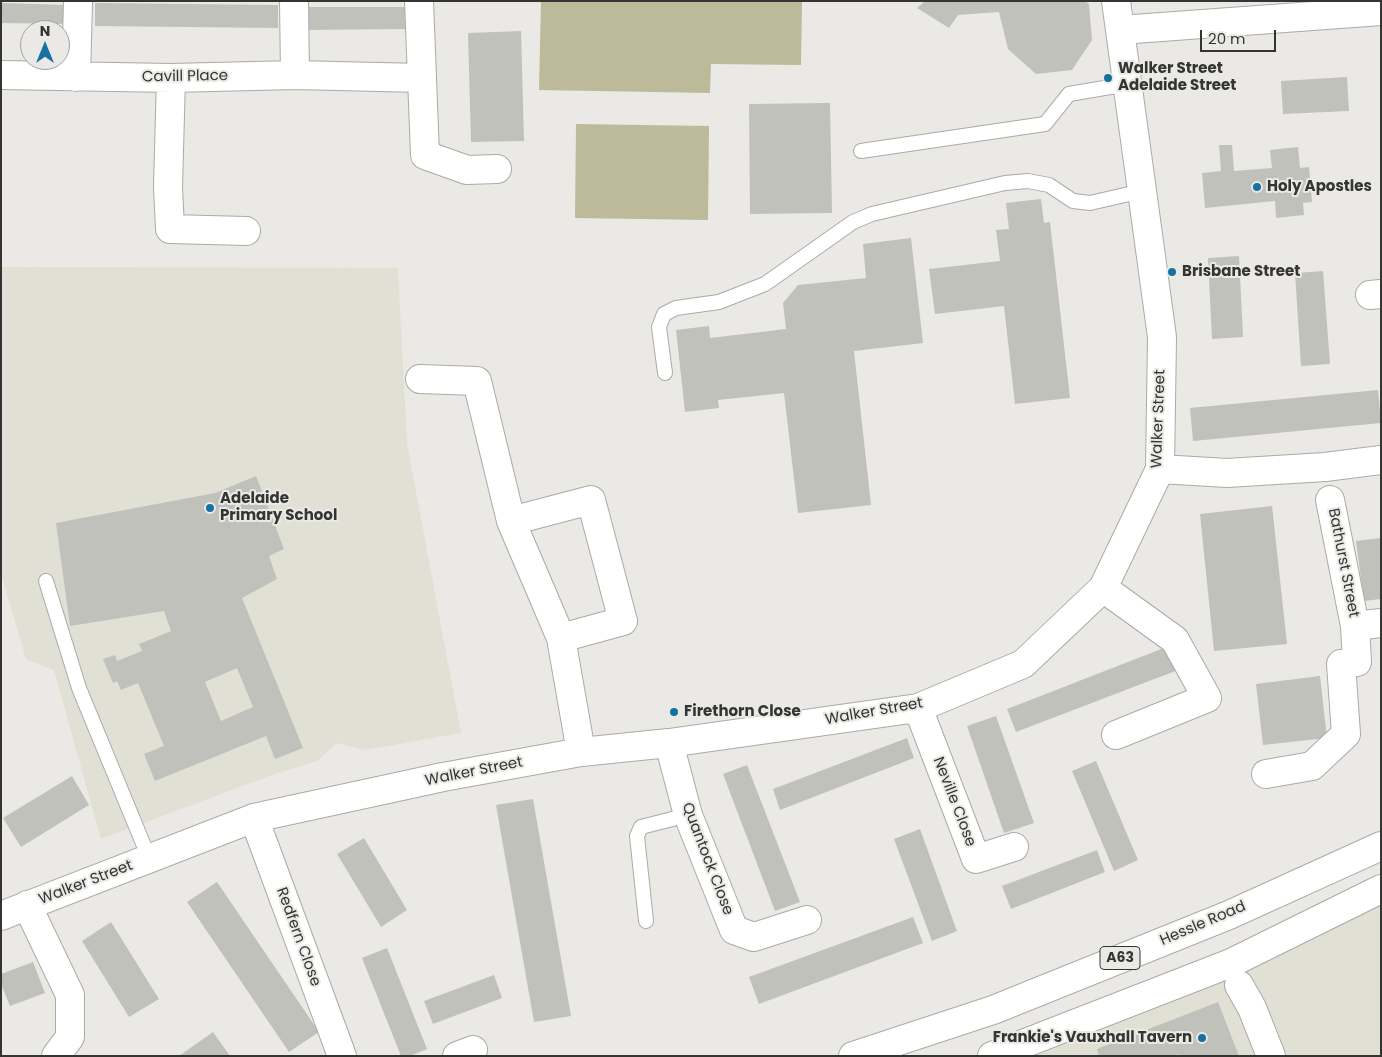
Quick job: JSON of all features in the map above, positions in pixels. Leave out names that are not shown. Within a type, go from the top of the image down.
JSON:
[{"type":"main road","points":[[76,77],[78,1]]},
{"type":"main road","points":[[294,1],[295,75]]},
{"type":"main road","points":[[419,1],[426,155],[467,170],[497,169]]},
{"type":"main road","name":"Walker Street","points":[[1,916],[254,818],[443,777],[581,752],[669,743],[918,708],[1023,664],[1103,588],[1160,469],[1162,337],[1116,1]]},
{"type":"main road","points":[[1120,30],[1290,9],[1381,11]]},
{"type":"main road","name":"Cavill Place","points":[[1,75],[171,78],[295,75],[422,78]]},
{"type":"main road","points":[[171,78],[168,187],[170,229],[246,231]]},
{"type":"main road","points":[[420,378],[477,382],[511,521],[561,638],[581,752]]},
{"type":"main road","points":[[1160,469],[1227,474],[1325,467],[1381,460]]},
{"type":"main road","points":[[511,521],[590,500],[623,621],[561,638]]},
{"type":"main road","name":"Bathurst Street","points":[[1266,774],[1312,766],[1346,734],[1341,664],[1357,662],[1368,625],[1330,500]]},
{"type":"main road","points":[[1103,588],[1175,640],[1207,698],[1116,735]]},
{"type":"main road","name":"Neville Close","points":[[918,708],[976,859],[1014,847]]},
{"type":"main road","name":"Quantock Close","points":[[669,743],[688,816],[734,930],[754,937],[807,920]]},
{"type":"main road","name":"Redfern Close","points":[[254,818],[342,1056]]},
{"type":"main road","name":"Hessle Road","points":[[853,1056],[993,1010],[1228,915],[1381,846]]},
{"type":"main road","points":[[992,1056],[1231,962],[1381,889]]},
{"type":"main road","points":[[27,905],[70,995],[70,1037],[56,1056]]},
{"type":"main road","points":[[1239,985],[1252,1008],[1271,1056]]},
{"type":"lane","points":[[861,151],[1045,124],[1069,94],[1128,84]]},
{"type":"lane","points":[[665,373],[659,327],[664,314],[676,308],[719,302],[765,284],[853,222],[872,214],[1005,183],[1028,181],[1049,185],[1074,201],[1090,203],[1142,191]]},
{"type":"lane","points":[[46,581],[79,688],[149,858]]},
{"type":"lane","points":[[646,921],[637,836],[641,827],[688,816]]},
{"type":"shaded area","points":[[541,1],[802,1],[801,65],[711,64],[710,93],[539,90]]},
{"type":"shaded area","points":[[576,124],[709,126],[708,220],[575,218]]},
{"type":"shaded area","name":"Adelaide Primary School","points":[[1,267],[398,268],[407,443],[461,733],[365,750],[337,743],[317,761],[272,775],[101,839],[54,670],[26,659],[1,573]]},
{"type":"shaded area","points":[[1381,904],[1381,1056],[1028,1056]]},
{"type":"building","points":[[925,1],[1085,1],[1089,4],[1092,40],[1072,70],[1036,74],[1008,49],[999,12],[958,15],[949,28],[917,8]]},
{"type":"building","points":[[1,3],[67,5],[67,20],[20,20],[20,23],[1,23]]},
{"type":"building","points":[[95,3],[278,5],[278,28],[95,26]]},
{"type":"building","points":[[307,7],[408,7],[408,29],[307,30]]},
{"type":"building","points":[[521,31],[524,141],[471,142],[468,33]]},
{"type":"building","points":[[1347,77],[1349,111],[1283,114],[1281,81]]},
{"type":"building","points":[[830,103],[832,213],[750,214],[749,104]]},
{"type":"building","name":"Holy Apostles","points":[[1219,145],[1232,145],[1234,171],[1272,168],[1270,150],[1298,147],[1300,168],[1309,167],[1312,202],[1303,203],[1304,215],[1276,218],[1275,201],[1205,208],[1202,173],[1221,171]]},
{"type":"building","points":[[1041,199],[1044,223],[1050,222],[1070,398],[1015,404],[1004,306],[935,314],[929,269],[1000,261],[996,230],[1009,229],[1006,203]]},
{"type":"building","points":[[911,238],[923,343],[854,351],[871,505],[798,513],[784,393],[718,400],[719,408],[685,412],[676,330],[709,326],[710,338],[786,329],[783,303],[798,285],[866,278],[863,244]]},
{"type":"building","points":[[1239,256],[1243,337],[1212,339],[1208,258]]},
{"type":"building","points":[[1323,271],[1330,364],[1301,366],[1295,273]]},
{"type":"building","points":[[1378,390],[1381,423],[1193,441],[1190,408]]},
{"type":"building","points":[[256,476],[284,549],[269,556],[277,579],[242,598],[303,748],[275,759],[266,736],[155,781],[144,754],[164,746],[138,683],[121,690],[117,681],[113,683],[103,659],[115,655],[117,661],[142,651],[139,644],[171,631],[164,611],[70,626],[56,523],[215,493]],"holes":[[[237,668],[253,707],[221,721],[205,682]]]},
{"type":"building","points":[[1272,506],[1287,644],[1214,651],[1200,514]]},
{"type":"building","points":[[1381,538],[1381,599],[1364,601],[1356,541]]},
{"type":"building","points":[[1169,646],[1178,670],[1016,732],[1007,709]]},
{"type":"building","points":[[1320,676],[1327,738],[1263,745],[1256,684]]},
{"type":"building","points":[[996,716],[1034,823],[1004,833],[967,726]]},
{"type":"building","points":[[907,738],[914,758],[780,810],[773,789]]},
{"type":"building","points":[[1096,761],[1138,860],[1114,871],[1072,771]]},
{"type":"building","points":[[747,765],[800,902],[775,911],[723,774]]},
{"type":"building","points":[[72,776],[89,805],[21,847],[3,818]]},
{"type":"building","points":[[533,799],[571,1016],[534,1022],[496,805]]},
{"type":"building","points":[[920,829],[957,931],[932,941],[894,839]]},
{"type":"building","points":[[364,838],[407,910],[381,927],[337,854]]},
{"type":"building","points":[[1097,850],[1105,872],[1011,909],[1002,886]]},
{"type":"building","points":[[217,882],[319,1032],[289,1052],[187,902]]},
{"type":"building","points":[[913,917],[923,943],[759,1004],[749,977]]},
{"type":"building","points":[[111,922],[159,999],[129,1017],[82,941]]},
{"type":"building","points":[[387,948],[427,1049],[410,1056],[401,1056],[362,958]]},
{"type":"building","points":[[33,962],[45,993],[10,1006],[1,984],[1,974]]},
{"type":"building","points":[[494,975],[502,998],[433,1024],[424,1001]]},
{"type":"building","name":"Frankie's Vauxhall Tavern","points":[[1218,1002],[1239,1056],[1179,1056],[1179,1054],[1173,1056],[1099,1056],[1097,1049]]},
{"type":"building","points":[[213,1032],[230,1056],[179,1056]]},
{"type":"place","name":"Walker Street Adelaide Street","points":[[1108,78]]},
{"type":"place","name":"Holy Apostles","points":[[1257,187]]},
{"type":"place","name":"Brisbane Street","points":[[1172,272]]},
{"type":"place","name":"Adelaide Primary School","points":[[210,508]]},
{"type":"place","name":"Firethorn Close","points":[[674,712]]},
{"type":"place","name":"Frankie's Vauxhall Tavern","points":[[1202,1038]]}]
